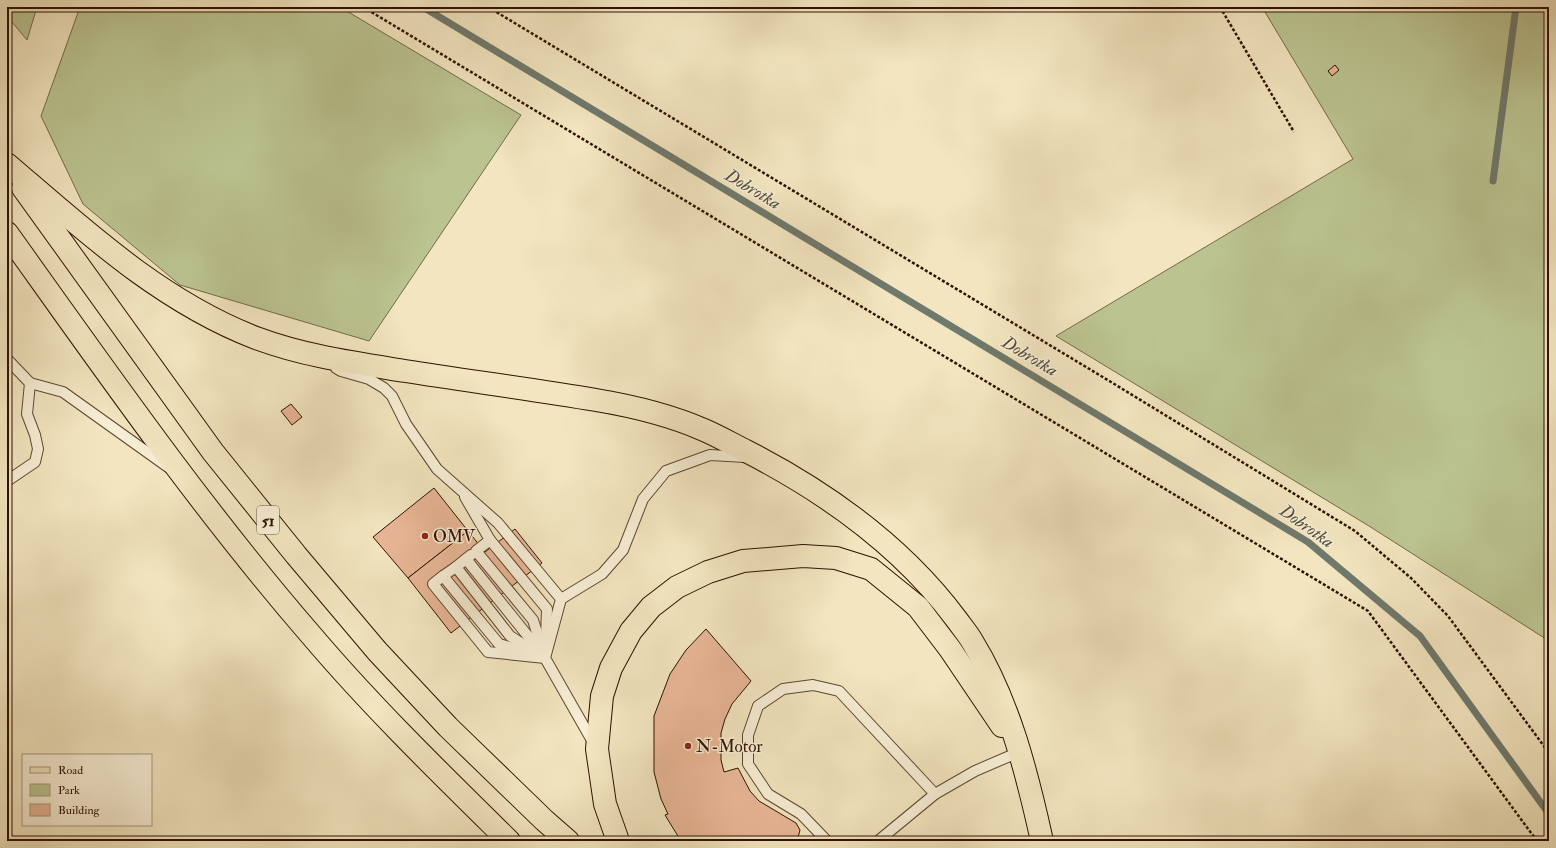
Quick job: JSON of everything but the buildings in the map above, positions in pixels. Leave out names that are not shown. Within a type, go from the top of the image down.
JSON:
[{"type":"main road","points":[[7,165],[110,252],[148,280],[204,314],[253,336],[319,357],[597,400],[651,412],[704,430],[794,478],[850,515],[907,563],[939,595],[975,647],[998,692],[1019,752],[1042,841]]},
{"type":"main road","name":"51","points":[[7,165],[213,452],[296,555],[377,651],[448,727],[544,820],[568,841]]},
{"type":"main road","name":"51","points":[[7,233],[184,478],[310,635],[420,753],[509,841]]},
{"type":"main road","points":[[618,841],[604,804],[597,749],[602,696],[612,668],[631,631],[651,607],[677,588],[708,572],[743,561],[803,556],[836,558],[871,569],[918,607],[950,649],[1019,752]]},
{"type":"lane","points":[[319,357],[342,371],[369,379],[384,388],[392,396],[406,424],[437,469],[498,523],[561,599]]},
{"type":"lane","points":[[7,359],[30,382],[63,392],[184,478]]},
{"type":"lane","points":[[7,481],[35,462],[38,449],[35,435],[27,414],[30,382]]},
{"type":"lane","points":[[545,658],[561,599],[602,574],[624,550],[643,499],[666,471],[710,455],[758,458]]},
{"type":"lane","points":[[460,489],[490,540],[547,609],[545,658]]},
{"type":"lane","points":[[490,540],[433,584],[488,652],[545,658]]},
{"type":"lane","points":[[476,551],[533,620],[545,658]]},
{"type":"lane","points":[[466,559],[545,658],[597,749]]},
{"type":"lane","points":[[456,567],[510,636],[545,658]]},
{"type":"lane","points":[[827,841],[801,814],[768,794],[748,764],[748,735],[758,706],[783,689],[812,685],[839,691],[935,794]]},
{"type":"lane","points":[[878,841],[935,794],[975,771],[1019,752]]},
{"type":"path","points":[[363,7],[1368,611],[1537,841]]},
{"type":"path","points":[[488,7],[1355,531],[1411,578],[1448,616],[1549,753]]},
{"type":"path","points":[[1220,7],[1294,132]]},
{"type":"green space","points":[[7,7],[37,7],[27,40],[7,16]]},
{"type":"green space","points":[[80,7],[340,7],[521,115],[369,341],[180,285],[83,204],[41,116]]},
{"type":"green space","points":[[1262,7],[1549,7],[1549,641],[1369,526],[1056,336],[1353,159]]},
{"type":"waterway","name":"Dobrotka","points":[[423,7],[1308,542],[1420,636],[1549,814]]},
{"type":"waterway","points":[[1493,181],[1516,7]]},
{"type":"place","name":"OMV","points":[[425,536]]},
{"type":"place","name":"N-Motor","points":[[688,746]]}]
